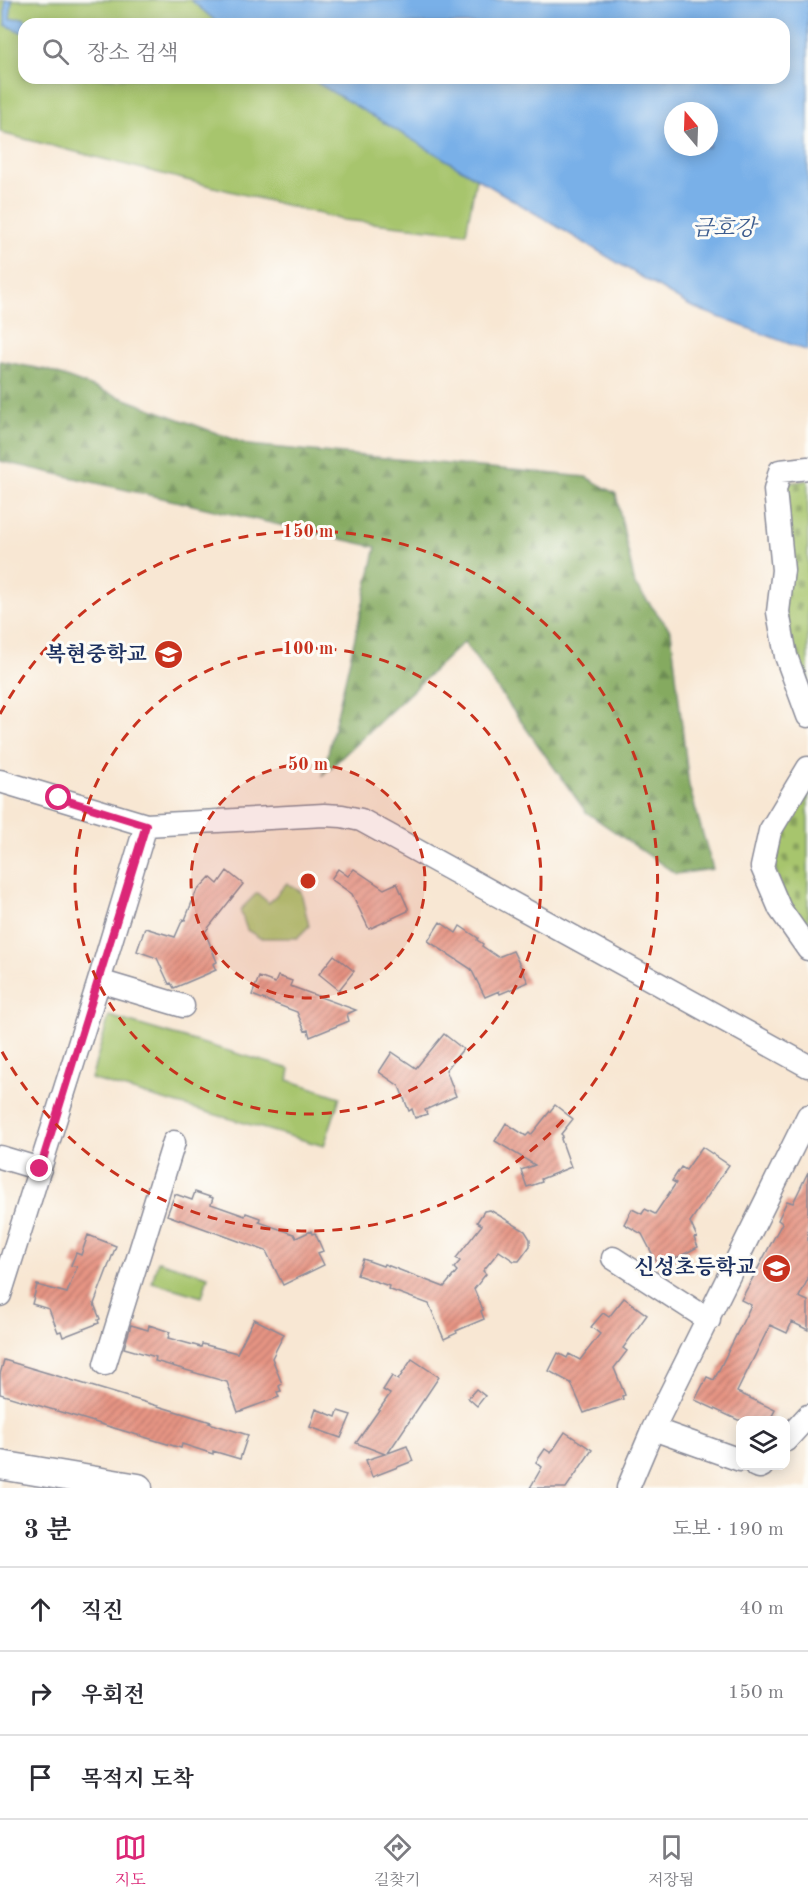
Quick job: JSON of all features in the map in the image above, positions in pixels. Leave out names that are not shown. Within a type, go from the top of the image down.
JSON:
[{"type":"main road","points":[[0,1465],[138,1488]]},
{"type":"street","points":[[808,468],[780,471],[775,490],[783,570],[778,612],[786,656],[808,716]]},
{"type":"street","points":[[808,768],[770,831],[762,867],[780,909],[808,949]]},
{"type":"street","points":[[0,781],[146,825],[324,815],[361,820],[808,1066]]},
{"type":"street","points":[[0,1295],[146,825]]},
{"type":"street","points":[[99,981],[183,1006]]},
{"type":"street","points":[[628,1488],[653,1429],[709,1320],[808,1116]]},
{"type":"street","points":[[105,1364],[174,1142]]},
{"type":"street","points":[[0,1157],[40,1169]]},
{"type":"street","points":[[613,1258],[709,1320]]},
{"type":"street","points":[[790,1436],[808,1416]]},
{"type":"street","points":[[653,1429],[736,1458]]},
{"type":"green space","points":[[0,0],[201,0],[225,18],[18,18],[18,84],[327,84],[476,178],[466,233],[344,220],[0,131]]},
{"type":"green space","points":[[0,361],[47,370],[249,445],[586,477],[616,494],[635,585],[671,631],[689,786],[713,869],[676,874],[586,812],[464,642],[323,775],[376,547],[0,461]]},
{"type":"green space","points":[[808,480],[808,687],[782,616],[779,493],[788,483]]},
{"type":"green space","points":[[808,788],[808,927],[785,902],[775,868],[781,838]]},
{"type":"green space","points":[[287,883],[301,892],[309,926],[297,938],[260,938],[247,930],[240,910],[257,893],[269,903]]},
{"type":"green space","points":[[109,1016],[290,1069],[288,1080],[340,1097],[324,1146],[91,1079]]},
{"type":"green space","points":[[158,1261],[208,1276],[202,1297],[152,1282]]},
{"type":"water","points":[[5,0],[12,0],[10,19],[18,18],[18,30],[5,25]]},
{"type":"water","name":"금호강","points":[[191,0],[808,0],[808,351],[690,306],[319,84],[790,84],[790,18],[212,18]]},
{"type":"building","points":[[338,869],[348,876],[354,869],[384,889],[397,883],[408,911],[369,929],[352,894],[331,879]]},
{"type":"building","points":[[227,871],[243,884],[205,932],[217,962],[213,964],[216,970],[174,988],[171,983],[169,984],[157,958],[137,951],[145,928],[175,937],[183,919],[185,920],[196,892],[210,877],[218,884]]},
{"type":"building","points":[[440,922],[456,933],[460,926],[478,938],[482,946],[498,957],[513,951],[528,982],[500,994],[499,991],[485,997],[471,969],[428,941]]},
{"type":"building","points":[[334,955],[354,971],[339,990],[319,974]]},
{"type":"building","points":[[278,976],[292,981],[290,986],[356,1010],[347,1014],[349,1021],[310,1037],[297,1012],[252,995],[259,977],[275,983]]},
{"type":"building","points":[[444,1034],[463,1049],[446,1070],[456,1096],[425,1110],[427,1114],[415,1118],[412,1109],[409,1111],[399,1086],[379,1072],[392,1052],[416,1068]]},
{"type":"building","points":[[555,1105],[573,1119],[561,1134],[571,1167],[527,1187],[521,1170],[535,1165],[495,1141],[506,1123],[526,1136],[529,1133],[531,1135]]},
{"type":"building","points":[[702,1147],[729,1165],[690,1222],[697,1237],[694,1238],[698,1247],[659,1267],[642,1234],[624,1224],[632,1209],[642,1214],[645,1209],[655,1214],[676,1183],[672,1181],[681,1167],[686,1170]]},
{"type":"building","points":[[808,1172],[808,1279],[799,1297],[808,1301],[808,1330],[792,1322],[787,1333],[770,1325],[737,1392],[775,1410],[772,1416],[736,1416],[736,1419],[695,1400],[707,1377],[714,1380],[751,1305],[741,1300],[782,1223],[778,1220],[787,1201],[793,1203]]},
{"type":"building","points":[[195,1192],[213,1198],[211,1204],[245,1216],[246,1213],[260,1218],[259,1222],[294,1234],[296,1238],[311,1231],[312,1234],[315,1233],[323,1251],[318,1253],[324,1265],[283,1285],[266,1251],[167,1215],[175,1194],[192,1200]]},
{"type":"building","points":[[490,1210],[525,1231],[530,1239],[530,1246],[519,1261],[514,1261],[499,1251],[483,1271],[486,1274],[474,1289],[483,1310],[481,1311],[484,1319],[456,1331],[457,1333],[444,1339],[429,1304],[357,1275],[363,1259],[383,1266],[384,1264],[444,1287],[457,1271],[454,1268],[460,1261],[456,1258],[482,1225],[477,1222],[484,1211]]},
{"type":"building","points":[[88,1235],[116,1246],[94,1304],[100,1319],[99,1323],[63,1337],[61,1331],[58,1332],[49,1309],[32,1304],[37,1285],[67,1293],[77,1267],[71,1265],[76,1253],[81,1255]]},
{"type":"building","points":[[624,1298],[647,1315],[623,1348],[627,1351],[614,1368],[625,1395],[622,1396],[623,1399],[584,1413],[571,1383],[549,1371],[558,1353],[567,1358],[569,1354],[580,1360],[600,1334],[591,1327],[603,1313],[609,1317]]},
{"type":"building","points":[[254,1319],[284,1334],[272,1358],[282,1384],[279,1386],[281,1391],[277,1392],[279,1397],[238,1412],[227,1382],[155,1361],[156,1357],[124,1348],[131,1325],[148,1330],[149,1325],[170,1332],[168,1338],[237,1353]]},
{"type":"building","points":[[412,1359],[439,1377],[388,1453],[407,1446],[413,1461],[372,1477],[366,1460],[385,1454],[356,1443],[390,1394],[383,1390],[392,1376],[398,1380]]},
{"type":"building","points":[[4,1360],[248,1435],[240,1459],[213,1451],[213,1454],[182,1444],[181,1448],[0,1394],[0,1374]]},
{"type":"building","points":[[476,1389],[485,1396],[477,1406],[468,1398]]},
{"type":"building","points":[[316,1409],[336,1417],[338,1411],[351,1415],[341,1438],[310,1427]]},
{"type":"building","points":[[565,1432],[592,1450],[566,1488],[530,1488],[542,1467],[536,1462],[545,1449],[551,1453]]},
{"type":"place","name":"복현중학교","points":[[168,655]]},
{"type":"place","name":"신성초등학교","points":[[777,1268]]},
{"type":"route","points":[[40,1169],[146,825],[59,798]]}]
